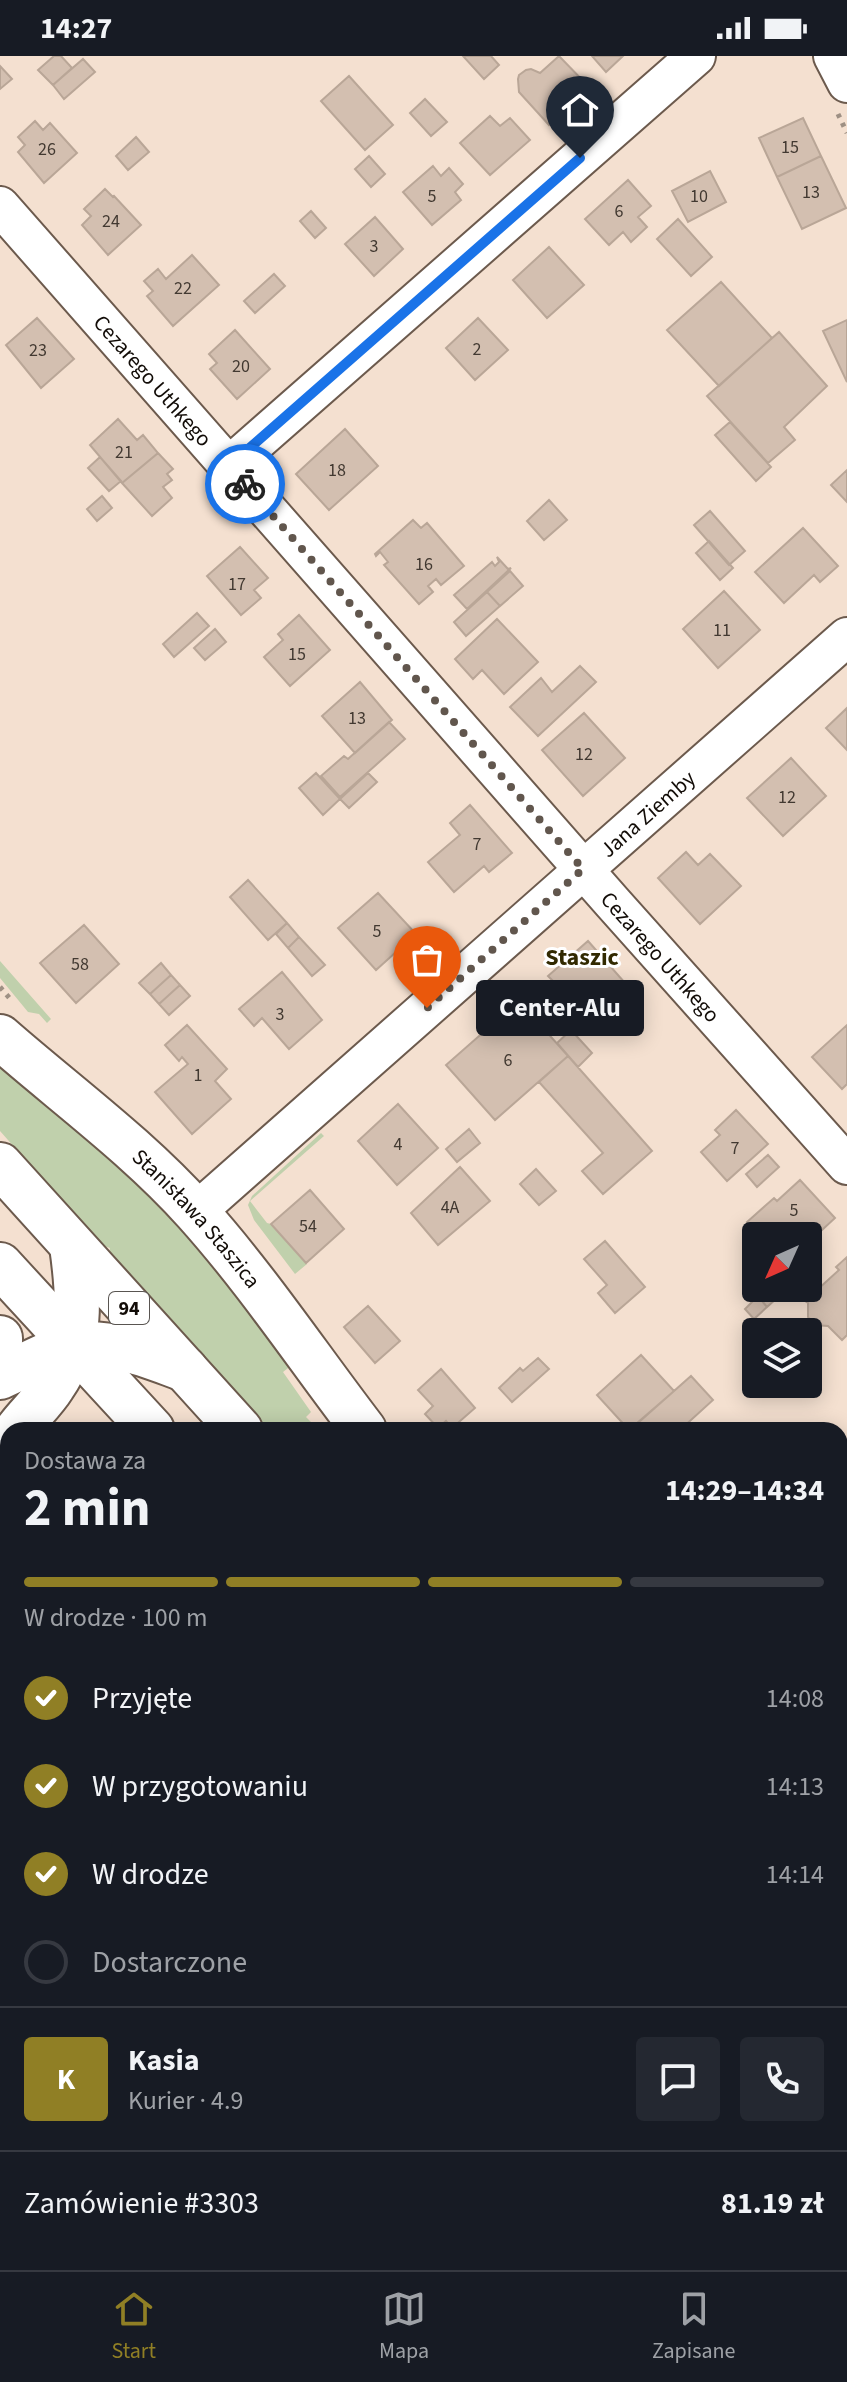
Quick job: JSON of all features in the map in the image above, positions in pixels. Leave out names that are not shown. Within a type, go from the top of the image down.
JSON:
[{"type":"street","points":[[229,466],[696,56]]},
{"type":"street","points":[[833,56],[847,83]]},
{"type":"street","name":"Cezarego Uthkego","points":[[0,206],[847,1165]]},
{"type":"street","name":"Jana Ziemby","points":[[196,1212],[847,637]]},
{"type":"street","name":"Stanisława Staszica","points":[[0,1037],[145,1162],[196,1212],[237,1261],[358,1422]]},
{"type":"street","name":"94","points":[[0,1165],[233,1422]]},
{"type":"street","points":[[24,1422],[52,1389],[74,1346],[76,1280],[72,1246]]},
{"type":"street","points":[[0,1265],[145,1422]]},
{"type":"street","points":[[0,1377],[74,1346],[123,1348],[185,1369]]},
{"type":"green space","points":[[0,961],[51,1019],[47,1023],[39,1014],[28,1012],[0,978]]},
{"type":"green space","points":[[0,1061],[120,1165],[205,1251],[292,1365],[283,1372],[311,1412],[306,1417],[311,1422],[258,1422],[109,1255],[110,1248],[101,1245],[0,1131]]},
{"type":"green space","points":[[321,1133],[324,1136],[250,1201],[307,1264],[295,1274],[254,1220],[248,1205],[252,1196]]},
{"type":"building","points":[[54,56],[61,56],[72,68],[53,85],[38,70]]},
{"type":"building","points":[[463,56],[491,56],[499,65],[484,79]]},
{"type":"building","points":[[559,56],[590,88],[549,125],[519,92],[518,79],[526,70],[540,73]]},
{"type":"building","points":[[592,56],[623,56],[606,72]]},
{"type":"building","points":[[83,59],[95,72],[64,99],[53,85]]},
{"type":"building","points":[[0,66],[12,79],[0,89]]},
{"type":"building","points":[[349,76],[393,125],[365,150],[321,101]]},
{"type":"building","points":[[425,99],[447,122],[431,136],[410,113]]},
{"type":"building","points":[[490,116],[500,126],[510,118],[530,140],[490,175],[460,143]]},
{"type":"building","points":[[803,118],[821,156],[777,177],[759,138]]},
{"type":"building","points":[[35,121],[43,130],[50,123],[77,153],[44,183],[18,152],[25,145],[18,137]]},
{"type":"building","points":[[136,137],[149,152],[128,170],[116,156]]},
{"type":"building","points":[[369,156],[385,174],[371,187],[355,169]]},
{"type":"building","points":[[821,156],[846,208],[802,229],[777,177]]},
{"type":"building","points":[[433,166],[441,176],[449,168],[463,184],[455,192],[461,200],[432,225],[403,192]]},
{"type":"building","points":[[710,171],[726,202],[688,222],[672,191]]},
{"type":"building","points":[[628,180],[651,206],[638,217],[647,227],[631,242],[623,232],[609,245],[585,219]]},
{"type":"building","points":[[105,189],[141,225],[108,255],[82,225],[91,216],[84,209]]},
{"type":"building","points":[[311,211],[326,228],[315,238],[300,221]]},
{"type":"building","points":[[375,217],[403,249],[374,276],[345,244]]},
{"type":"building","points":[[678,219],[712,257],[691,276],[657,239]]},
{"type":"building","points":[[549,247],[584,285],[547,318],[513,280]]},
{"type":"building","points":[[192,255],[219,285],[173,326],[147,296],[153,291],[144,281],[158,269],[166,279]]},
{"type":"building","points":[[274,274],[285,286],[255,313],[244,301]]},
{"type":"building","points":[[721,282],[772,338],[719,386],[667,330]]},
{"type":"building","points":[[37,318],[74,359],[41,388],[6,345]]},
{"type":"building","points":[[478,318],[508,350],[475,380],[446,348]]},
{"type":"building","points":[[847,320],[847,382],[823,331]]},
{"type":"building","points":[[235,330],[270,369],[237,399],[210,369],[217,363],[209,354]]},
{"type":"building","points":[[779,332],[827,386],[784,427],[795,440],[768,463],[707,396]]},
{"type":"building","points":[[118,419],[137,440],[143,435],[158,453],[122,483],[90,445]]},
{"type":"building","points":[[730,422],[771,467],[756,481],[715,435]]},
{"type":"building","points":[[345,429],[378,466],[329,510],[296,474]]},
{"type":"building","points":[[158,453],[173,469],[167,474],[172,480],[163,487],[172,498],[152,516],[122,483]]},
{"type":"building","points":[[100,457],[121,481],[109,491],[88,468]]},
{"type":"building","points":[[847,470],[847,502],[831,485]]},
{"type":"building","points":[[102,496],[112,508],[97,521],[87,509]]},
{"type":"building","points":[[549,500],[567,520],[544,540],[527,521]]},
{"type":"building","points":[[710,511],[745,551],[729,565],[694,525]]},
{"type":"building","points":[[413,520],[421,528],[427,523],[464,566],[441,585],[436,579],[428,586],[433,592],[419,604],[384,565],[388,562],[380,552],[375,554]]},
{"type":"building","points":[[803,528],[838,566],[820,582],[814,575],[784,603],[755,572]]},
{"type":"building","points":[[709,541],[733,568],[720,580],[696,553]]},
{"type":"building","points":[[240,547],[268,578],[254,590],[261,598],[241,615],[207,576]]},
{"type":"building","points":[[497,557],[508,569],[511,568],[467,609],[454,595],[492,562],[495,566],[499,562]]},
{"type":"building","points":[[510,571],[523,586],[500,606],[487,592]]},
{"type":"building","points":[[724,591],[760,630],[718,668],[683,629]]},
{"type":"building","points":[[487,592],[500,606],[466,636],[454,622]]},
{"type":"building","points":[[197,613],[209,626],[174,657],[163,644]]},
{"type":"building","points":[[299,615],[330,650],[290,686],[264,657],[283,640],[278,634]]},
{"type":"building","points":[[497,619],[538,662],[504,694],[482,670],[473,679],[455,659]]},
{"type":"building","points":[[215,629],[226,642],[205,660],[194,648]]},
{"type":"building","points":[[580,666],[596,682],[538,736],[510,707],[541,678],[552,692]]},
{"type":"building","points":[[360,682],[392,720],[355,753],[322,716]]},
{"type":"building","points":[[847,708],[847,750],[826,728]]},
{"type":"building","points":[[584,713],[625,758],[583,796],[542,750]]},
{"type":"building","points":[[389,722],[405,739],[340,797],[321,776],[344,756],[348,759]]},
{"type":"building","points":[[791,758],[826,796],[783,836],[747,798]]},
{"type":"building","points":[[316,773],[340,799],[323,815],[299,788]]},
{"type":"building","points":[[368,773],[377,782],[349,808],[340,799]]},
{"type":"building","points":[[470,805],[512,853],[489,872],[484,866],[454,892],[428,862],[460,835],[450,823]]},
{"type":"building","points":[[686,852],[698,865],[710,854],[741,886],[700,924],[658,878]]},
{"type":"building","points":[[248,880],[287,923],[268,940],[230,897]]},
{"type":"building","points":[[378,893],[416,934],[376,970],[338,928]]},
{"type":"building","points":[[287,923],[299,937],[288,948],[276,934]]},
{"type":"building","points":[[84,925],[119,964],[76,1003],[40,963]]},
{"type":"building","points":[[299,937],[325,965],[312,976],[288,948]]},
{"type":"building","points":[[588,941],[625,983],[585,1018],[571,1002],[563,1010],[548,993],[557,985],[548,976]]},
{"type":"building","points":[[161,963],[171,975],[150,994],[139,983]]},
{"type":"building","points":[[282,972],[322,1020],[289,1049],[262,1018],[254,1026],[239,1009]]},
{"type":"building","points":[[171,975],[180,985],[159,1004],[150,994]]},
{"type":"building","points":[[180,985],[190,996],[169,1015],[159,1004]]},
{"type":"building","points":[[519,1001],[568,1056],[495,1120],[446,1065]]},
{"type":"building","points":[[187,1025],[227,1069],[215,1081],[231,1099],[192,1134],[155,1092],[188,1064],[182,1057],[179,1061],[165,1045]]},
{"type":"building","points":[[847,1025],[847,1084],[842,1089],[812,1057]]},
{"type":"building","points":[[571,1030],[592,1053],[578,1067],[557,1043]]},
{"type":"building","points":[[568,1056],[652,1151],[603,1194],[582,1171],[603,1153],[539,1082]]},
{"type":"building","points":[[398,1104],[438,1148],[397,1185],[358,1141]]},
{"type":"building","points":[[736,1110],[768,1144],[727,1181],[701,1152],[720,1135],[715,1130]]},
{"type":"building","points":[[469,1129],[480,1143],[457,1162],[446,1149]]},
{"type":"building","points":[[768,1155],[779,1167],[757,1187],[746,1174]]},
{"type":"building","points":[[460,1167],[490,1201],[438,1245],[411,1213]]},
{"type":"building","points":[[536,1169],[556,1191],[539,1205],[520,1184]]},
{"type":"building","points":[[800,1180],[835,1218],[822,1230],[822,1222],[747,1222],[774,1198],[777,1201]]},
{"type":"building","points":[[310,1190],[344,1229],[306,1263],[271,1224]]},
{"type":"building","points":[[605,1241],[645,1287],[615,1313],[598,1293],[607,1285],[584,1259]]},
{"type":"building","points":[[847,1257],[847,1335],[842,1340],[828,1326],[822,1326],[822,1318],[809,1318],[806,1302],[822,1302],[822,1286],[839,1270],[836,1267]]},
{"type":"building","points":[[752,1302],[763,1302],[767,1307],[755,1318],[745,1309]]},
{"type":"building","points":[[368,1306],[400,1341],[375,1363],[344,1327]]},
{"type":"building","points":[[641,1355],[674,1391],[638,1422],[622,1422],[597,1395]]},
{"type":"building","points":[[538,1358],[549,1369],[512,1402],[499,1388],[520,1368],[523,1371]]},
{"type":"building","points":[[441,1369],[475,1408],[459,1422],[432,1422],[425,1414],[433,1406],[418,1390]]},
{"type":"building","points":[[691,1376],[713,1400],[689,1422],[639,1422]]},
{"type":"way so far","points":[[245,484],[583,869],[427,1008]]},
{"type":"place","name":"Center-Alu","points":[[427,1008]]},
{"type":"district","name":"Staszic","points":[[582,957]]},
{"type":"route","points":[[245,484],[229,466],[580,158]]}]
